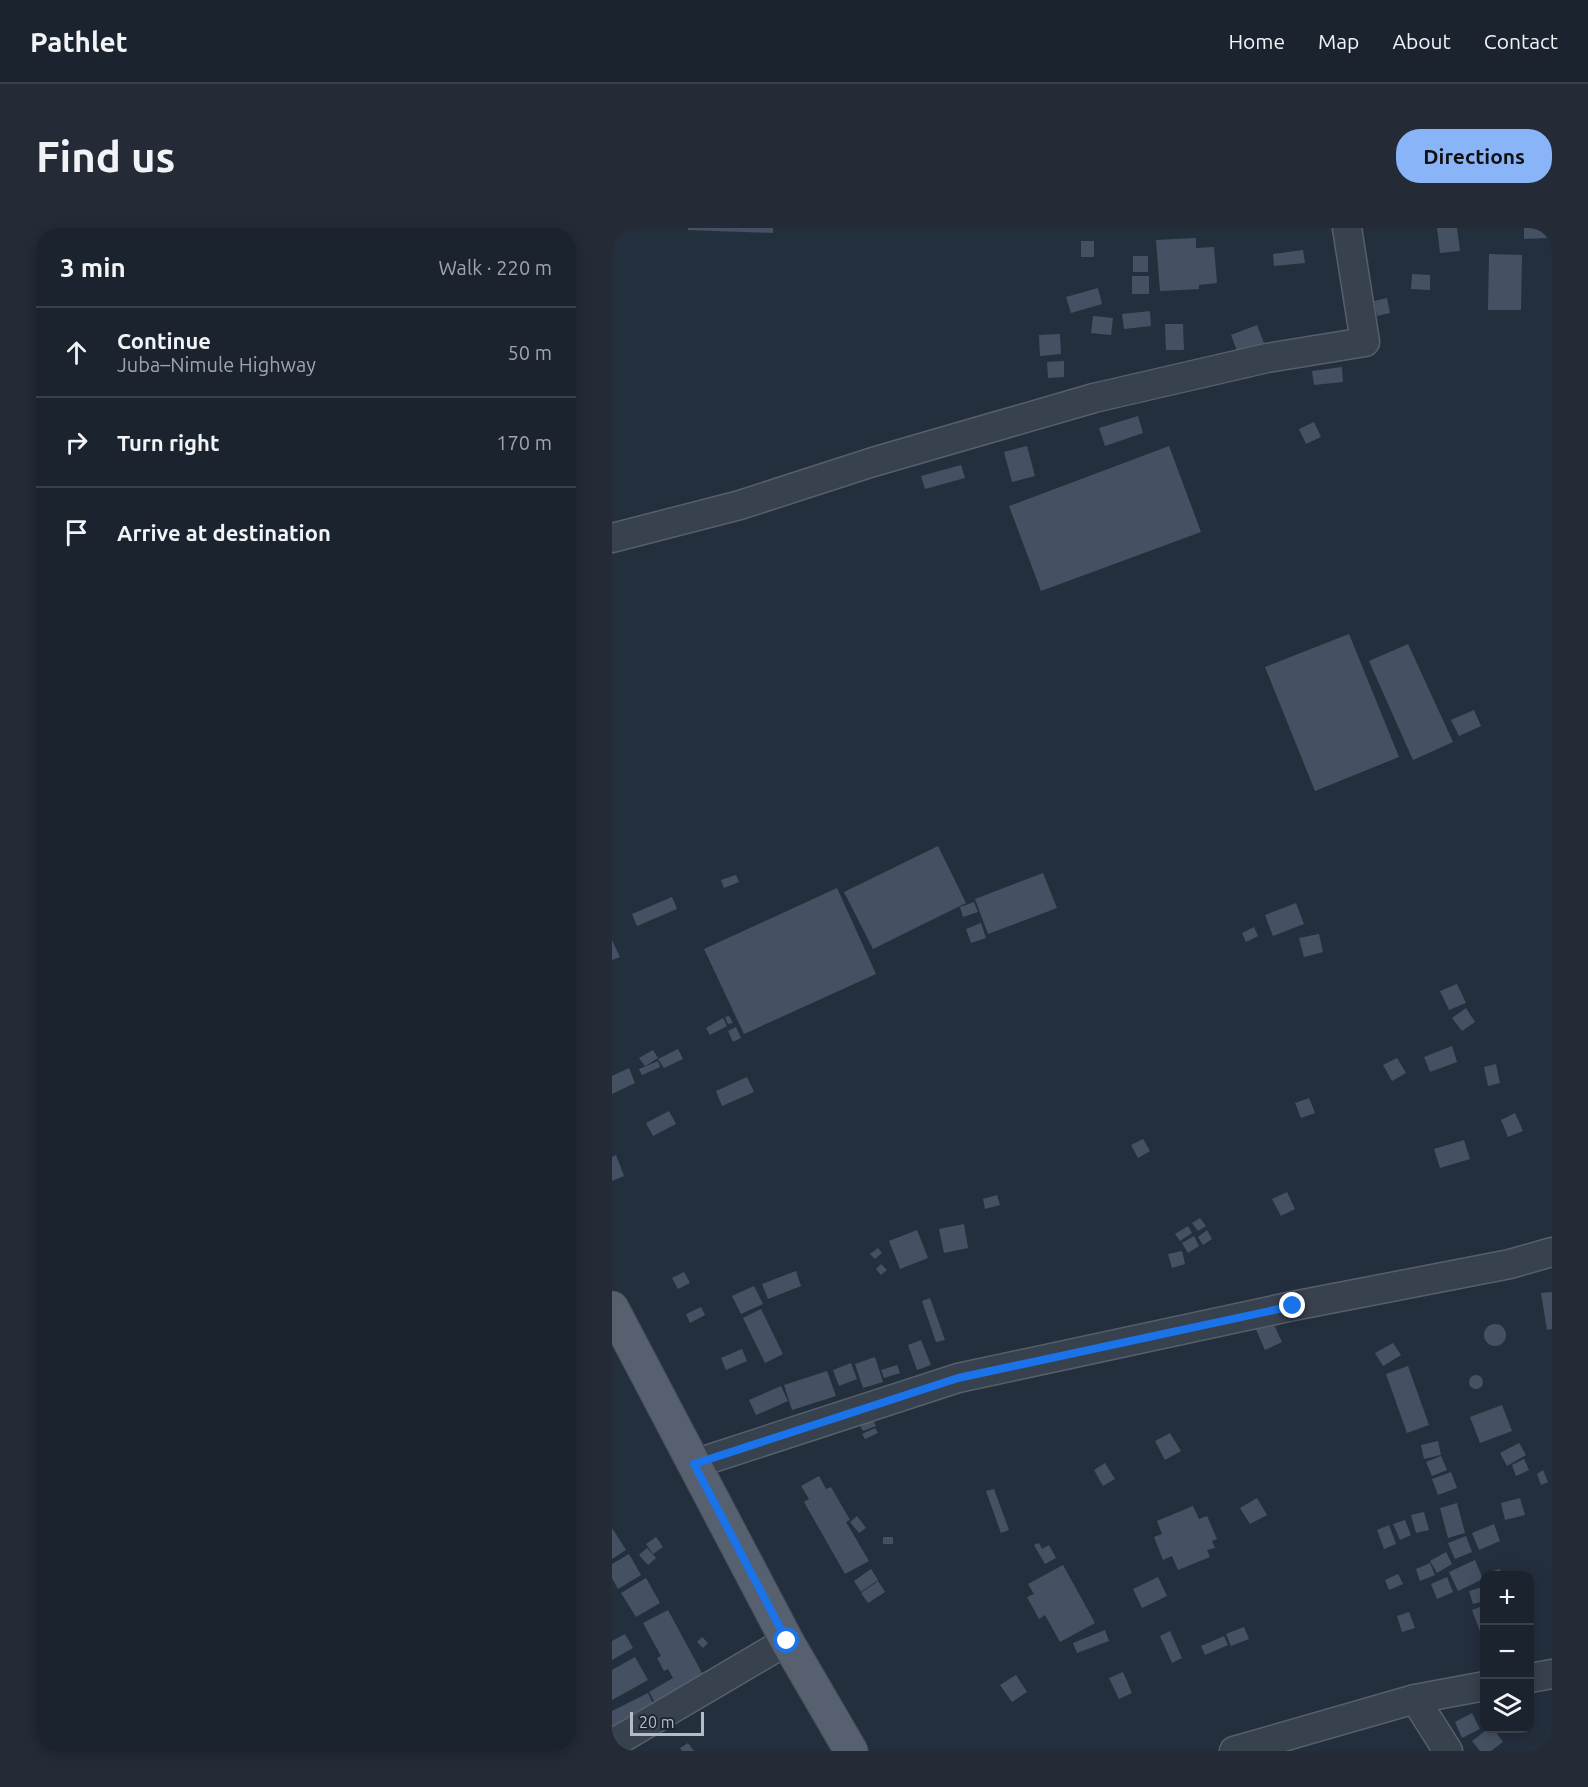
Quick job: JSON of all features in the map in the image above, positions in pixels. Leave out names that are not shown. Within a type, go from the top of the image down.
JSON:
[{"type":"main road","points":[[612,1308],[787,1641],[851,1751]]},
{"type":"street","points":[[612,538],[740,505],[873,462],[1094,398],[1268,358],[1365,342],[1347,228]]},
{"type":"street","points":[[694,1464],[958,1378],[1293,1306],[1510,1264],[1552,1252]]},
{"type":"street","points":[[612,1744],[787,1641]]},
{"type":"street","points":[[1534,1677],[1552,1674]]},
{"type":"street","points":[[1234,1751],[1414,1699],[1480,1687]]},
{"type":"street","points":[[1414,1699],[1448,1751]]},
{"type":"building","points":[[688,228],[773,228],[773,233],[688,230]]},
{"type":"building","points":[[1437,228],[1457,228],[1460,251],[1440,253]]},
{"type":"building","points":[[1524,228],[1546,228],[1547,238],[1524,239]]},
{"type":"building","points":[[1196,238],[1196,248],[1214,247],[1217,283],[1199,285],[1199,289],[1160,291],[1156,240]]},
{"type":"building","points":[[1081,241],[1094,241],[1094,257],[1081,257]]},
{"type":"building","points":[[1303,250],[1305,263],[1274,266],[1273,254]]},
{"type":"building","points":[[1489,254],[1522,255],[1521,310],[1488,310]]},
{"type":"building","points":[[1133,256],[1148,256],[1148,272],[1133,272]]},
{"type":"building","points":[[1412,274],[1430,275],[1430,290],[1411,289]]},
{"type":"building","points":[[1132,276],[1149,276],[1149,294],[1132,294]]},
{"type":"building","points":[[1098,288],[1102,304],[1071,313],[1066,297]]},
{"type":"building","points":[[1387,298],[1390,313],[1377,316],[1374,301]]},
{"type":"building","points":[[1150,311],[1151,326],[1124,329],[1122,314]]},
{"type":"building","points":[[1093,316],[1113,318],[1111,335],[1091,333]]},
{"type":"building","points":[[1165,324],[1183,324],[1184,350],[1166,350]]},
{"type":"building","points":[[1257,325],[1264,343],[1238,353],[1231,335]]},
{"type":"building","points":[[1060,334],[1061,354],[1040,356],[1039,335]]},
{"type":"building","points":[[1064,361],[1064,377],[1048,378],[1047,362]]},
{"type":"building","points":[[1342,367],[1343,382],[1314,385],[1312,371]]},
{"type":"building","points":[[1138,416],[1143,433],[1105,446],[1099,428]]},
{"type":"building","points":[[1314,422],[1321,437],[1306,444],[1299,429]]},
{"type":"building","points":[[1027,446],[1035,476],[1012,482],[1004,452]]},
{"type":"building","points":[[1169,446],[1201,532],[1041,591],[1009,506]]},
{"type":"building","points":[[961,465],[965,478],[925,489],[921,476]]},
{"type":"building","points":[[1349,634],[1399,757],[1315,791],[1265,667]]},
{"type":"building","points":[[1408,644],[1453,742],[1413,760],[1369,661]]},
{"type":"building","points":[[1474,710],[1481,726],[1459,736],[1451,720]]},
{"type":"building","points":[[938,846],[966,903],[873,949],[844,892]]},
{"type":"building","points":[[1043,873],[1057,908],[988,934],[975,899]]},
{"type":"building","points":[[736,875],[739,882],[724,888],[721,880]]},
{"type":"building","points":[[837,888],[876,974],[744,1034],[704,949]]},
{"type":"building","points":[[672,897],[677,909],[637,926],[632,914]]},
{"type":"building","points":[[974,902],[978,912],[963,917],[960,907]]},
{"type":"building","points":[[1296,903],[1304,924],[1273,936],[1265,915]]},
{"type":"building","points":[[981,923],[986,938],[971,943],[966,929]]},
{"type":"building","points":[[1254,927],[1258,936],[1246,942],[1242,933]]},
{"type":"building","points":[[1319,934],[1323,952],[1304,957],[1299,938]]},
{"type":"building","points":[[612,940],[620,957],[612,960]]},
{"type":"building","points":[[1457,984],[1466,1003],[1449,1010],[1440,991]]},
{"type":"building","points":[[1466,1008],[1475,1022],[1462,1031],[1452,1018]]},
{"type":"building","points":[[729,1016],[733,1023],[728,1024],[725,1017]]},
{"type":"building","points":[[723,1018],[727,1026],[710,1035],[706,1028]]},
{"type":"building","points":[[736,1027],[741,1038],[733,1042],[728,1031]]},
{"type":"building","points":[[1452,1046],[1457,1062],[1430,1072],[1424,1057]]},
{"type":"building","points":[[678,1049],[683,1059],[664,1068],[658,1059]]},
{"type":"building","points":[[653,1050],[658,1058],[645,1066],[639,1058]]},
{"type":"building","points":[[1397,1058],[1406,1073],[1392,1081],[1383,1065]]},
{"type":"building","points":[[658,1061],[660,1067],[642,1075],[639,1069]]},
{"type":"building","points":[[1496,1064],[1500,1083],[1488,1086],[1484,1067]]},
{"type":"building","points":[[629,1068],[635,1083],[612,1094],[612,1076]]},
{"type":"building","points":[[747,1077],[754,1092],[722,1106],[716,1091]]},
{"type":"building","points":[[1309,1098],[1315,1113],[1301,1118],[1295,1103]]},
{"type":"building","points":[[669,1111],[676,1124],[653,1136],[646,1123]]},
{"type":"building","points":[[1515,1113],[1523,1131],[1508,1137],[1501,1120]]},
{"type":"building","points":[[1143,1139],[1150,1151],[1138,1158],[1131,1145]]},
{"type":"building","points":[[1464,1140],[1470,1159],[1440,1168],[1434,1149]]},
{"type":"building","points":[[616,1155],[624,1176],[612,1181],[612,1157]]},
{"type":"building","points":[[1287,1192],[1295,1209],[1281,1216],[1272,1199]]},
{"type":"building","points":[[997,1195],[1000,1205],[985,1209],[983,1199]]},
{"type":"building","points":[[1200,1218],[1206,1226],[1198,1231],[1192,1223]]},
{"type":"building","points":[[964,1224],[968,1248],[944,1253],[939,1229]]},
{"type":"building","points":[[1188,1226],[1192,1233],[1180,1241],[1175,1234]]},
{"type":"building","points":[[917,1230],[928,1258],[900,1269],[889,1241]]},
{"type":"building","points":[[1207,1230],[1212,1239],[1203,1245],[1198,1237]]},
{"type":"building","points":[[1194,1236],[1199,1246],[1188,1253],[1182,1243]]},
{"type":"building","points":[[878,1248],[882,1253],[875,1259],[870,1254]]},
{"type":"building","points":[[1182,1251],[1185,1264],[1172,1268],[1168,1254]]},
{"type":"building","points":[[881,1264],[887,1270],[881,1275],[876,1269]]},
{"type":"building","points":[[796,1271],[801,1286],[768,1299],[762,1284]]},
{"type":"building","points":[[684,1272],[690,1283],[678,1289],[672,1278]]},
{"type":"building","points":[[754,1286],[763,1304],[741,1314],[732,1296]]},
{"type":"building","points":[[1552,1292],[1552,1329],[1547,1330],[1541,1293]]},
{"type":"building","points":[[930,1298],[945,1340],[936,1342],[922,1301]]},
{"type":"building","points":[[701,1307],[705,1315],[690,1323],[686,1314]]},
{"type":"building","points":[[761,1309],[783,1354],[765,1363],[743,1318]]},
{"type":"building","points":[[1271,1318],[1282,1342],[1265,1350],[1254,1325]]},
{"type":"building","points":[[1495,1324],[1503,1327],[1506,1335],[1503,1343],[1495,1346],[1487,1343],[1484,1335],[1487,1327]]},
{"type":"building","points":[[921,1340],[931,1365],[917,1370],[908,1345]]},
{"type":"building","points":[[1393,1343],[1401,1355],[1383,1366],[1375,1353]]},
{"type":"building","points":[[742,1349],[747,1361],[726,1370],[721,1358]]},
{"type":"building","points":[[875,1357],[883,1382],[863,1388],[855,1364]]},
{"type":"building","points":[[851,1363],[857,1379],[839,1386],[833,1370]]},
{"type":"building","points":[[897,1365],[900,1373],[884,1378],[881,1370]]},
{"type":"building","points":[[1408,1366],[1429,1425],[1407,1433],[1386,1374]]},
{"type":"building","points":[[827,1371],[836,1396],[792,1410],[784,1385]]},
{"type":"building","points":[[1473,1375],[1479,1375],[1483,1382],[1479,1389],[1473,1389],[1469,1385],[1469,1379]]},
{"type":"building","points":[[781,1386],[788,1401],[756,1415],[749,1400]]},
{"type":"building","points":[[1502,1405],[1512,1431],[1480,1443],[1470,1417]]},
{"type":"building","points":[[873,1420],[876,1426],[863,1431],[860,1426]]},
{"type":"building","points":[[875,1428],[878,1433],[865,1439],[862,1434]]},
{"type":"building","points":[[1170,1433],[1181,1451],[1165,1460],[1155,1441]]},
{"type":"building","points":[[1438,1441],[1441,1455],[1424,1459],[1421,1445]]},
{"type":"building","points":[[1519,1443],[1526,1455],[1507,1466],[1500,1453]]},
{"type":"building","points":[[1441,1456],[1447,1470],[1432,1476],[1426,1462]]},
{"type":"building","points":[[1524,1459],[1529,1470],[1516,1476],[1512,1465]]},
{"type":"building","points":[[1105,1463],[1115,1479],[1103,1486],[1094,1470]]},
{"type":"building","points":[[1543,1470],[1548,1482],[1541,1485],[1537,1474]]},
{"type":"building","points":[[1451,1472],[1457,1488],[1438,1495],[1432,1479]]},
{"type":"building","points":[[819,1476],[826,1489],[831,1487],[850,1520],[846,1522],[869,1561],[845,1574],[804,1502],[809,1499],[801,1486]]},
{"type":"building","points":[[994,1489],[1009,1530],[1001,1533],[986,1491]]},
{"type":"building","points":[[1257,1498],[1267,1515],[1250,1524],[1240,1508]]},
{"type":"building","points":[[1520,1498],[1525,1515],[1505,1520],[1501,1503]]},
{"type":"building","points":[[1457,1503],[1465,1533],[1448,1538],[1440,1508]]},
{"type":"building","points":[[1193,1506],[1199,1519],[1207,1516],[1217,1539],[1212,1541],[1215,1548],[1207,1550],[1210,1557],[1178,1570],[1172,1556],[1163,1560],[1154,1537],[1162,1534],[1157,1521]]},
{"type":"building","points":[[1424,1512],[1429,1530],[1416,1533],[1411,1515]]},
{"type":"building","points":[[857,1516],[866,1528],[859,1533],[850,1522]]},
{"type":"building","points":[[1405,1520],[1411,1535],[1400,1540],[1393,1524]]},
{"type":"building","points":[[1494,1524],[1500,1541],[1479,1550],[1472,1533]]},
{"type":"building","points":[[1389,1525],[1396,1544],[1384,1549],[1377,1530]]},
{"type":"building","points":[[612,1528],[626,1550],[612,1559]]},
{"type":"building","points":[[1466,1536],[1472,1552],[1455,1559],[1448,1543]]},
{"type":"building","points":[[656,1537],[663,1547],[653,1554],[646,1544]]},
{"type":"building","points":[[883,1537],[893,1537],[893,1544],[883,1544]]},
{"type":"building","points":[[1039,1543],[1042,1549],[1049,1545],[1056,1558],[1045,1564],[1034,1545]]},
{"type":"building","points":[[647,1548],[656,1558],[648,1565],[639,1555]]},
{"type":"building","points":[[1446,1552],[1452,1564],[1437,1573],[1430,1561]]},
{"type":"building","points":[[629,1554],[641,1575],[618,1589],[612,1578],[612,1564]]},
{"type":"building","points":[[1475,1560],[1480,1572],[1480,1580],[1458,1591],[1449,1572]]},
{"type":"building","points":[[1430,1563],[1435,1575],[1420,1581],[1416,1569]]},
{"type":"building","points":[[1063,1565],[1095,1623],[1060,1642],[1045,1615],[1039,1619],[1027,1597],[1034,1594],[1028,1584]]},
{"type":"building","points":[[871,1569],[878,1580],[861,1592],[854,1581]]},
{"type":"building","points":[[1398,1574],[1403,1584],[1389,1590],[1385,1580]]},
{"type":"building","points":[[1158,1577],[1167,1596],[1142,1608],[1133,1589]]},
{"type":"building","points":[[1447,1577],[1453,1592],[1437,1599],[1431,1584]]},
{"type":"building","points":[[646,1578],[660,1603],[636,1617],[621,1593]]},
{"type":"building","points":[[878,1581],[885,1592],[868,1603],[861,1593]]},
{"type":"building","points":[[1480,1588],[1480,1602],[1473,1604],[1469,1591]]},
{"type":"building","points":[[1480,1607],[1480,1631],[1472,1610]]},
{"type":"building","points":[[668,1610],[708,1684],[659,1710],[649,1692],[673,1678],[668,1669],[664,1671],[657,1658],[661,1656],[643,1623]]},
{"type":"building","points":[[1409,1612],[1415,1628],[1402,1632],[1397,1616]]},
{"type":"building","points":[[1244,1627],[1249,1639],[1231,1646],[1226,1634]]},
{"type":"building","points":[[1105,1630],[1109,1641],[1077,1653],[1073,1643]]},
{"type":"building","points":[[1170,1631],[1182,1658],[1172,1663],[1160,1636]]},
{"type":"building","points":[[625,1634],[633,1648],[612,1660],[612,1641]]},
{"type":"building","points":[[1224,1636],[1228,1645],[1205,1655],[1201,1646]]},
{"type":"building","points":[[702,1637],[708,1643],[703,1648],[697,1642]]},
{"type":"building","points":[[635,1657],[648,1680],[612,1700],[612,1670]]},
{"type":"building","points":[[1123,1672],[1132,1693],[1119,1699],[1109,1678]]},
{"type":"building","points":[[1016,1675],[1027,1692],[1012,1702],[1000,1685]]},
{"type":"building","points":[[648,1693],[657,1712],[612,1728],[612,1711]]},
{"type":"building","points":[[1472,1713],[1480,1729],[1462,1738],[1455,1722]]},
{"type":"building","points":[[1482,1733],[1497,1733],[1503,1742],[1491,1751],[1480,1751],[1472,1741]]},
{"type":"building","points":[[688,1743],[694,1751],[682,1751],[680,1748]]},
{"type":"route","points":[[787,1641],[694,1464],[958,1378],[1293,1306]]}]
